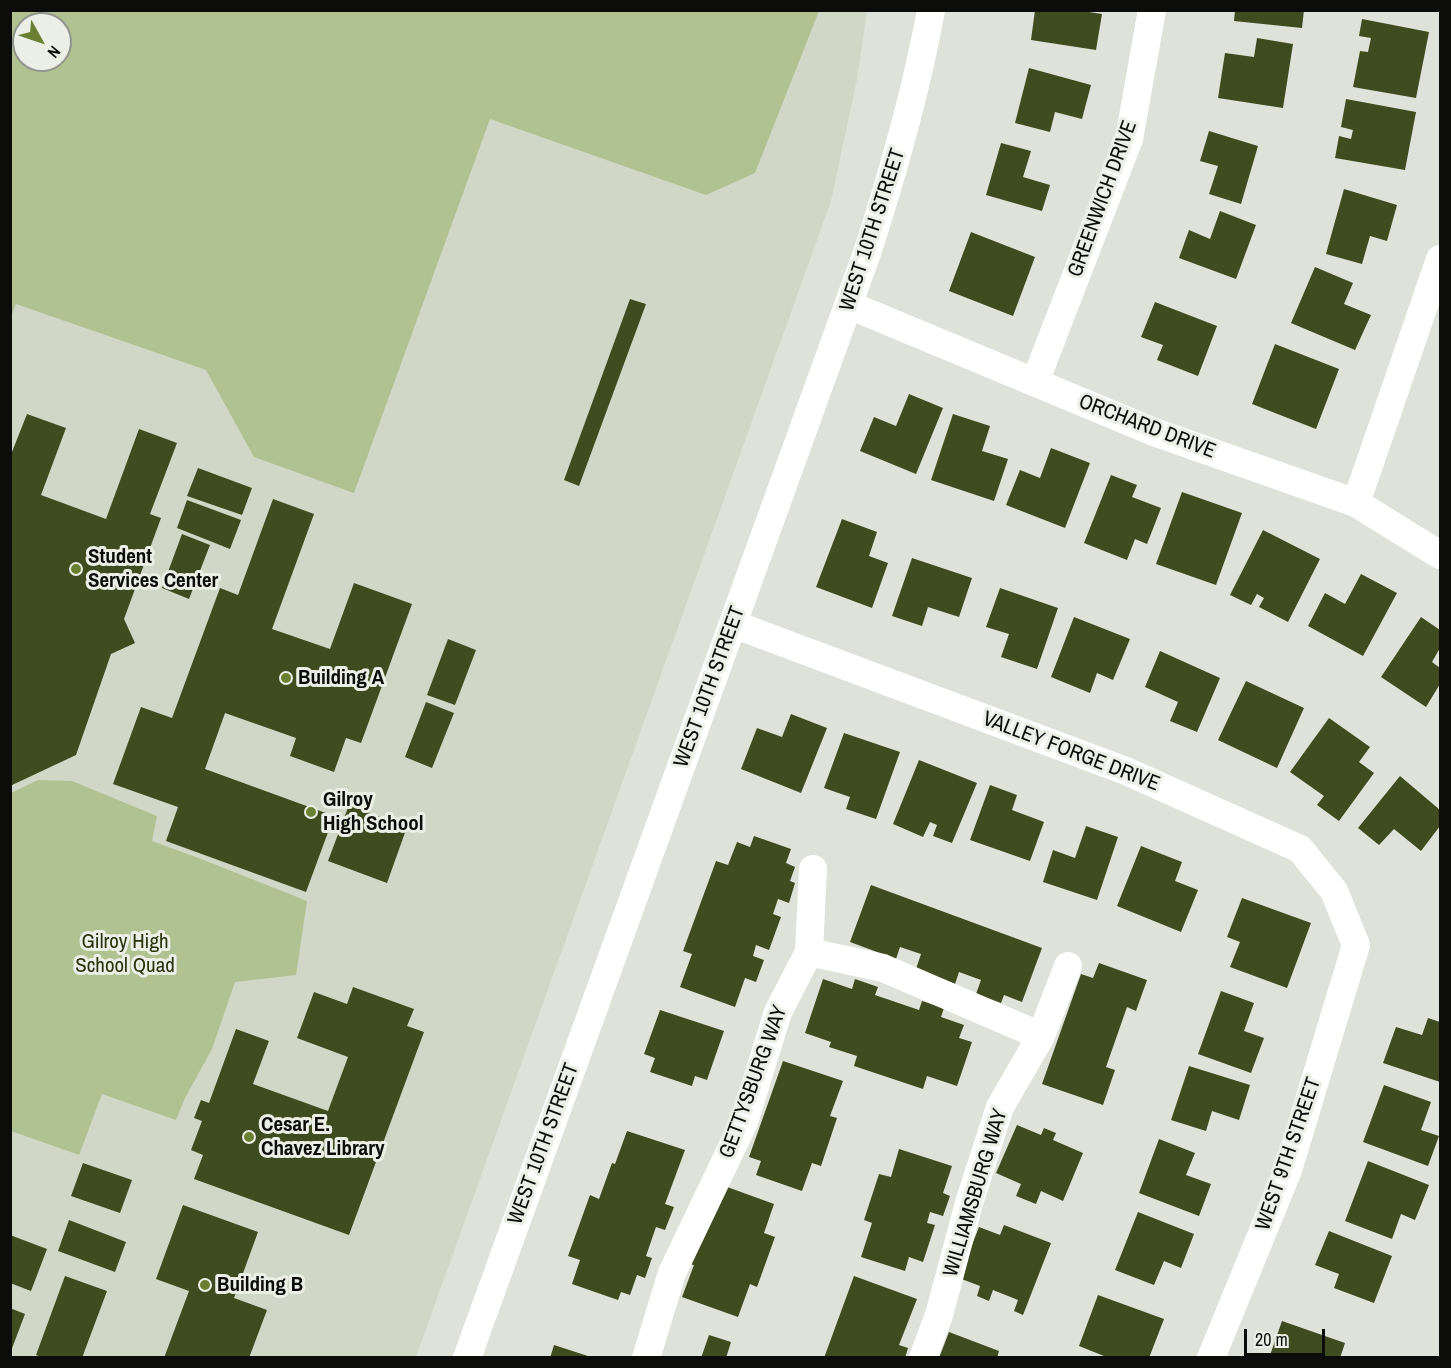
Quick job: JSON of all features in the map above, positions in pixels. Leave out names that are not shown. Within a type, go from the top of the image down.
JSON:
[{"type":"street","name":"WEST 10TH STREET","points":[[467,1358],[849,305],[899,151],[913,100],[931,10]]},
{"type":"street","name":"GREENWICH DRIVE","points":[[1035,382],[1129,140],[1152,10]]},
{"type":"street","points":[[1356,503],[1440,259]]},
{"type":"street","name":"ORCHARD DRIVE","points":[[849,305],[1154,432],[1356,503],[1440,555]]},
{"type":"street","name":"VALLEY FORGE DRIVE","points":[[733,624],[1126,771],[1300,849],[1335,891],[1356,945]]},
{"type":"street","name":"GETTYSBURG WAY","points":[[646,1358],[672,1273],[744,1122],[778,1012],[809,952],[813,869]]},
{"type":"street","name":"WEST 9TH STREET","points":[[1211,1358],[1288,1170],[1356,945]]},
{"type":"street","points":[[809,952],[883,968],[1041,1036]]},
{"type":"street","name":"WILLIAMSBURG WAY","points":[[923,1358],[939,1315],[969,1203],[1000,1107],[1041,1036],[1068,966]]},
{"type":"shaded area","name":"Gilroy High School","points":[[10,11],[867,11],[857,79],[831,201],[416,1357],[11,1357]]},
{"type":"green space","points":[[11,10],[819,10],[755,173],[706,195],[490,119],[354,493],[254,457],[206,370],[16,304],[11,317]]},
{"type":"green space","name":"Gilroy High School Quad","points":[[38,780],[72,781],[157,816],[152,841],[307,901],[296,975],[235,982],[212,1049],[185,1098],[176,1120],[102,1094],[79,1155],[11,1131],[11,793]]},
{"type":"building","points":[[1035,10],[1076,10],[1102,14],[1096,50],[1031,40]]},
{"type":"building","points":[[1235,10],[1304,10],[1302,28],[1234,21]]},
{"type":"building","points":[[1362,19],[1429,32],[1416,98],[1353,87],[1360,51],[1368,52],[1371,38],[1359,36]]},
{"type":"building","points":[[1257,38],[1293,44],[1283,108],[1218,98],[1225,53],[1254,57]]},
{"type":"building","points":[[1029,68],[1091,85],[1082,119],[1055,112],[1050,132],[1015,123]]},
{"type":"building","points":[[1346,99],[1416,112],[1405,170],[1335,158],[1339,136],[1351,139],[1353,130],[1341,127]]},
{"type":"building","points":[[1209,131],[1258,146],[1241,204],[1209,194],[1218,166],[1200,161]]},
{"type":"building","points":[[1001,143],[1031,151],[1023,177],[1050,185],[1042,211],[986,195]]},
{"type":"building","points":[[1344,189],[1397,205],[1387,241],[1370,236],[1362,264],[1326,254]]},
{"type":"building","points":[[1220,211],[1256,225],[1236,279],[1179,258],[1189,230],[1210,239]]},
{"type":"building","points":[[971,232],[1035,257],[1013,316],[949,291]]},
{"type":"building","points":[[1315,267],[1353,283],[1344,304],[1371,315],[1355,350],[1291,323]]},
{"type":"building","points":[[630,299],[646,304],[579,486],[564,480]]},
{"type":"building","points":[[1155,302],[1217,326],[1198,376],[1157,360],[1163,345],[1141,337]]},
{"type":"building","points":[[1275,344],[1339,369],[1316,429],[1252,404]]},
{"type":"building","points":[[909,394],[943,408],[916,474],[860,451],[874,417],[896,426]]},
{"type":"building","name":"Student Services Center","points":[[27,414],[66,428],[41,495],[106,519],[139,429],[177,443],[150,514],[161,518],[124,619],[135,643],[111,654],[76,755],[10,786],[10,457]]},
{"type":"building","points":[[953,414],[990,426],[982,451],[1008,459],[994,501],[931,480]]},
{"type":"building","points":[[1051,448],[1090,463],[1065,528],[1006,505],[1020,470],[1040,478]]},
{"type":"building","points":[[198,468],[252,488],[242,515],[187,496]]},
{"type":"building","points":[[1111,475],[1137,485],[1132,497],[1161,508],[1147,544],[1135,539],[1127,560],[1084,543]]},
{"type":"building","points":[[1182,492],[1242,513],[1216,585],[1156,564]]},
{"type":"building","name":"Building A","points":[[273,499],[314,514],[272,629],[330,649],[354,583],[412,604],[361,743],[346,738],[334,772],[290,756],[296,738],[225,713],[205,769],[334,816],[306,892],[166,841],[178,807],[113,784],[141,707],[172,718],[220,588],[238,595]]},
{"type":"building","points":[[187,500],[241,520],[230,549],[177,528]]},
{"type":"building","points":[[842,519],[877,532],[869,556],[888,563],[872,608],[816,587]]},
{"type":"building","points":[[1263,530],[1320,559],[1288,622],[1259,607],[1264,598],[1257,594],[1251,605],[1230,595]]},
{"type":"building","points":[[182,534],[210,545],[189,599],[162,588]]},
{"type":"building","points":[[912,558],[972,578],[959,617],[928,607],[922,626],[892,616]]},
{"type":"building","points":[[1361,574],[1397,593],[1363,656],[1308,626],[1325,593],[1345,604]]},
{"type":"building","points":[[1000,588],[1058,608],[1037,669],[1001,657],[1009,634],[986,627]]},
{"type":"building","points":[[1074,617],[1130,639],[1113,680],[1097,673],[1090,693],[1051,677]]},
{"type":"building","points":[[1421,617],[1440,630],[1440,648],[1432,662],[1440,668],[1440,684],[1426,707],[1381,677]]},
{"type":"building","points":[[448,639],[476,650],[455,705],[427,695]]},
{"type":"building","points":[[1160,651],[1220,678],[1197,732],[1170,721],[1178,702],[1145,687]]},
{"type":"building","points":[[1246,681],[1304,708],[1277,768],[1218,740]]},
{"type":"building","points":[[426,702],[454,713],[432,768],[405,757]]},
{"type":"building","points":[[791,714],[827,728],[801,793],[741,769],[757,728],[782,737]]},
{"type":"building","points":[[1329,718],[1370,747],[1359,762],[1374,773],[1339,821],[1317,805],[1324,796],[1290,772]]},
{"type":"building","points":[[844,733],[900,752],[876,819],[846,809],[850,797],[824,788]]},
{"type":"building","points":[[919,760],[977,783],[952,843],[933,836],[937,825],[930,822],[923,837],[893,824]]},
{"type":"building","points":[[1400,776],[1440,810],[1440,826],[1421,851],[1394,829],[1379,845],[1358,828]]},
{"type":"building","points":[[990,785],[1017,795],[1012,810],[1044,822],[1030,861],[970,840]]},
{"type":"building","points":[[349,805],[407,827],[387,883],[328,861]]},
{"type":"building","points":[[1086,826],[1118,837],[1097,900],[1043,882],[1053,850],[1075,858]]},
{"type":"building","points":[[754,836],[791,849],[786,863],[795,867],[790,881],[795,883],[789,903],[778,899],[773,914],[781,917],[769,950],[756,945],[753,956],[764,960],[756,982],[745,978],[735,1007],[680,987],[692,954],[683,951],[716,861],[728,865],[737,842],[750,847]]},
{"type":"building","points":[[1141,846],[1182,862],[1175,881],[1198,890],[1181,932],[1117,906]]},
{"type":"building","points":[[871,885],[1042,948],[1022,1002],[1004,995],[1001,1003],[976,994],[981,980],[959,972],[955,984],[916,969],[921,954],[900,947],[896,959],[850,942]]},
{"type":"building","points":[[1242,898],[1311,923],[1287,988],[1230,967],[1240,942],[1227,937]]},
{"type":"building","points":[[1099,963],[1147,980],[1136,1011],[1127,1007],[1106,1067],[1115,1070],[1103,1105],[1042,1084],[1081,974],[1093,978]]},
{"type":"building","points":[[823,979],[852,989],[855,979],[878,987],[875,995],[919,1010],[922,1001],[944,1008],[941,1017],[964,1025],[959,1038],[972,1042],[957,1086],[927,1076],[923,1089],[854,1066],[857,1056],[829,1047],[831,1042],[805,1033]]},
{"type":"building","points":[[353,987],[414,1009],[407,1026],[424,1032],[349,1235],[194,1179],[203,1155],[191,1150],[202,1121],[194,1118],[201,1100],[209,1103],[236,1029],[269,1041],[253,1084],[328,1111],[348,1057],[297,1038],[314,992],[347,1004]]},
{"type":"building","points":[[1221,991],[1254,1003],[1244,1031],[1264,1038],[1251,1073],[1198,1054]]},
{"type":"building","points":[[660,1010],[724,1031],[707,1080],[695,1076],[692,1086],[650,1072],[655,1058],[644,1054]]},
{"type":"building","points":[[1428,1018],[1440,1022],[1440,1082],[1383,1063],[1396,1027],[1422,1035]]},
{"type":"building","points":[[783,1061],[843,1081],[830,1116],[837,1118],[821,1166],[812,1163],[802,1191],[756,1175],[761,1161],[749,1157]]},
{"type":"building","points":[[1189,1066],[1250,1085],[1239,1120],[1212,1111],[1206,1131],[1171,1120]]},
{"type":"building","points":[[1384,1085],[1431,1102],[1421,1130],[1439,1136],[1428,1166],[1363,1142]]},
{"type":"building","points":[[1017,1125],[1041,1135],[1044,1128],[1056,1133],[1053,1140],[1083,1153],[1063,1201],[1041,1191],[1036,1204],[1016,1196],[1021,1184],[996,1173]]},
{"type":"building","points":[[627,1131],[685,1150],[665,1204],[674,1207],[665,1230],[656,1227],[646,1256],[652,1258],[645,1278],[637,1275],[630,1295],[621,1292],[618,1300],[572,1284],[580,1260],[568,1256],[590,1195],[599,1199]]},
{"type":"building","points":[[1159,1139],[1195,1153],[1186,1175],[1211,1184],[1199,1216],[1139,1193]]},
{"type":"building","points":[[899,1149],[952,1166],[943,1193],[950,1196],[943,1216],[930,1212],[927,1223],[935,1225],[923,1262],[909,1257],[905,1271],[861,1257],[872,1223],[864,1220],[879,1174],[891,1177]]},
{"type":"building","points":[[1368,1161],[1429,1185],[1415,1220],[1401,1214],[1392,1239],[1345,1221]]},
{"type":"building","points":[[83,1163],[132,1180],[120,1213],[71,1196]]},
{"type":"building","points":[[719,1184],[774,1204],[764,1233],[775,1237],[757,1287],[750,1284],[738,1317],[682,1297],[694,1265],[689,1264]]},
{"type":"building","name":"Building B","points":[[183,1205],[258,1232],[234,1298],[267,1310],[249,1358],[164,1358],[189,1291],[156,1279]]},
{"type":"building","points":[[1138,1212],[1194,1234],[1181,1268],[1164,1261],[1154,1285],[1115,1270]]},
{"type":"building","points":[[69,1220],[126,1242],[115,1272],[58,1251]]},
{"type":"building","points":[[1004,1225],[1051,1243],[1023,1315],[1014,1311],[1018,1300],[993,1290],[989,1301],[977,1296],[980,1286],[959,1278],[979,1227],[1000,1235]]},
{"type":"building","points":[[1329,1231],[1392,1256],[1374,1303],[1334,1288],[1339,1274],[1315,1265]]},
{"type":"building","points":[[10,1235],[47,1249],[31,1291],[10,1283]]},
{"type":"building","points":[[65,1276],[107,1291],[82,1358],[44,1358],[36,1355]]},
{"type":"building","points":[[854,1276],[917,1299],[899,1345],[908,1348],[905,1358],[824,1358]]},
{"type":"building","points":[[1098,1295],[1164,1319],[1149,1358],[1109,1358],[1079,1346]]},
{"type":"building","points":[[10,1308],[25,1314],[11,1351],[10,1351]]},
{"type":"building","points":[[1282,1321],[1345,1343],[1340,1358],[1269,1358]]},
{"type":"building","points":[[949,1332],[999,1351],[997,1358],[939,1358]]},
{"type":"building","points":[[709,1335],[731,1342],[726,1358],[701,1358]]},
{"type":"building","points":[[554,1345],[591,1357],[550,1358]]},
{"type":"place","name":"Student Services Center","points":[[76,569]]},
{"type":"place","name":"Building A","points":[[286,678]]},
{"type":"place","name":"Gilroy High School","points":[[311,812]]},
{"type":"place","name":"Cesar E. Chavez Library","points":[[249,1137]]},
{"type":"place","name":"Building B","points":[[205,1285]]}]
